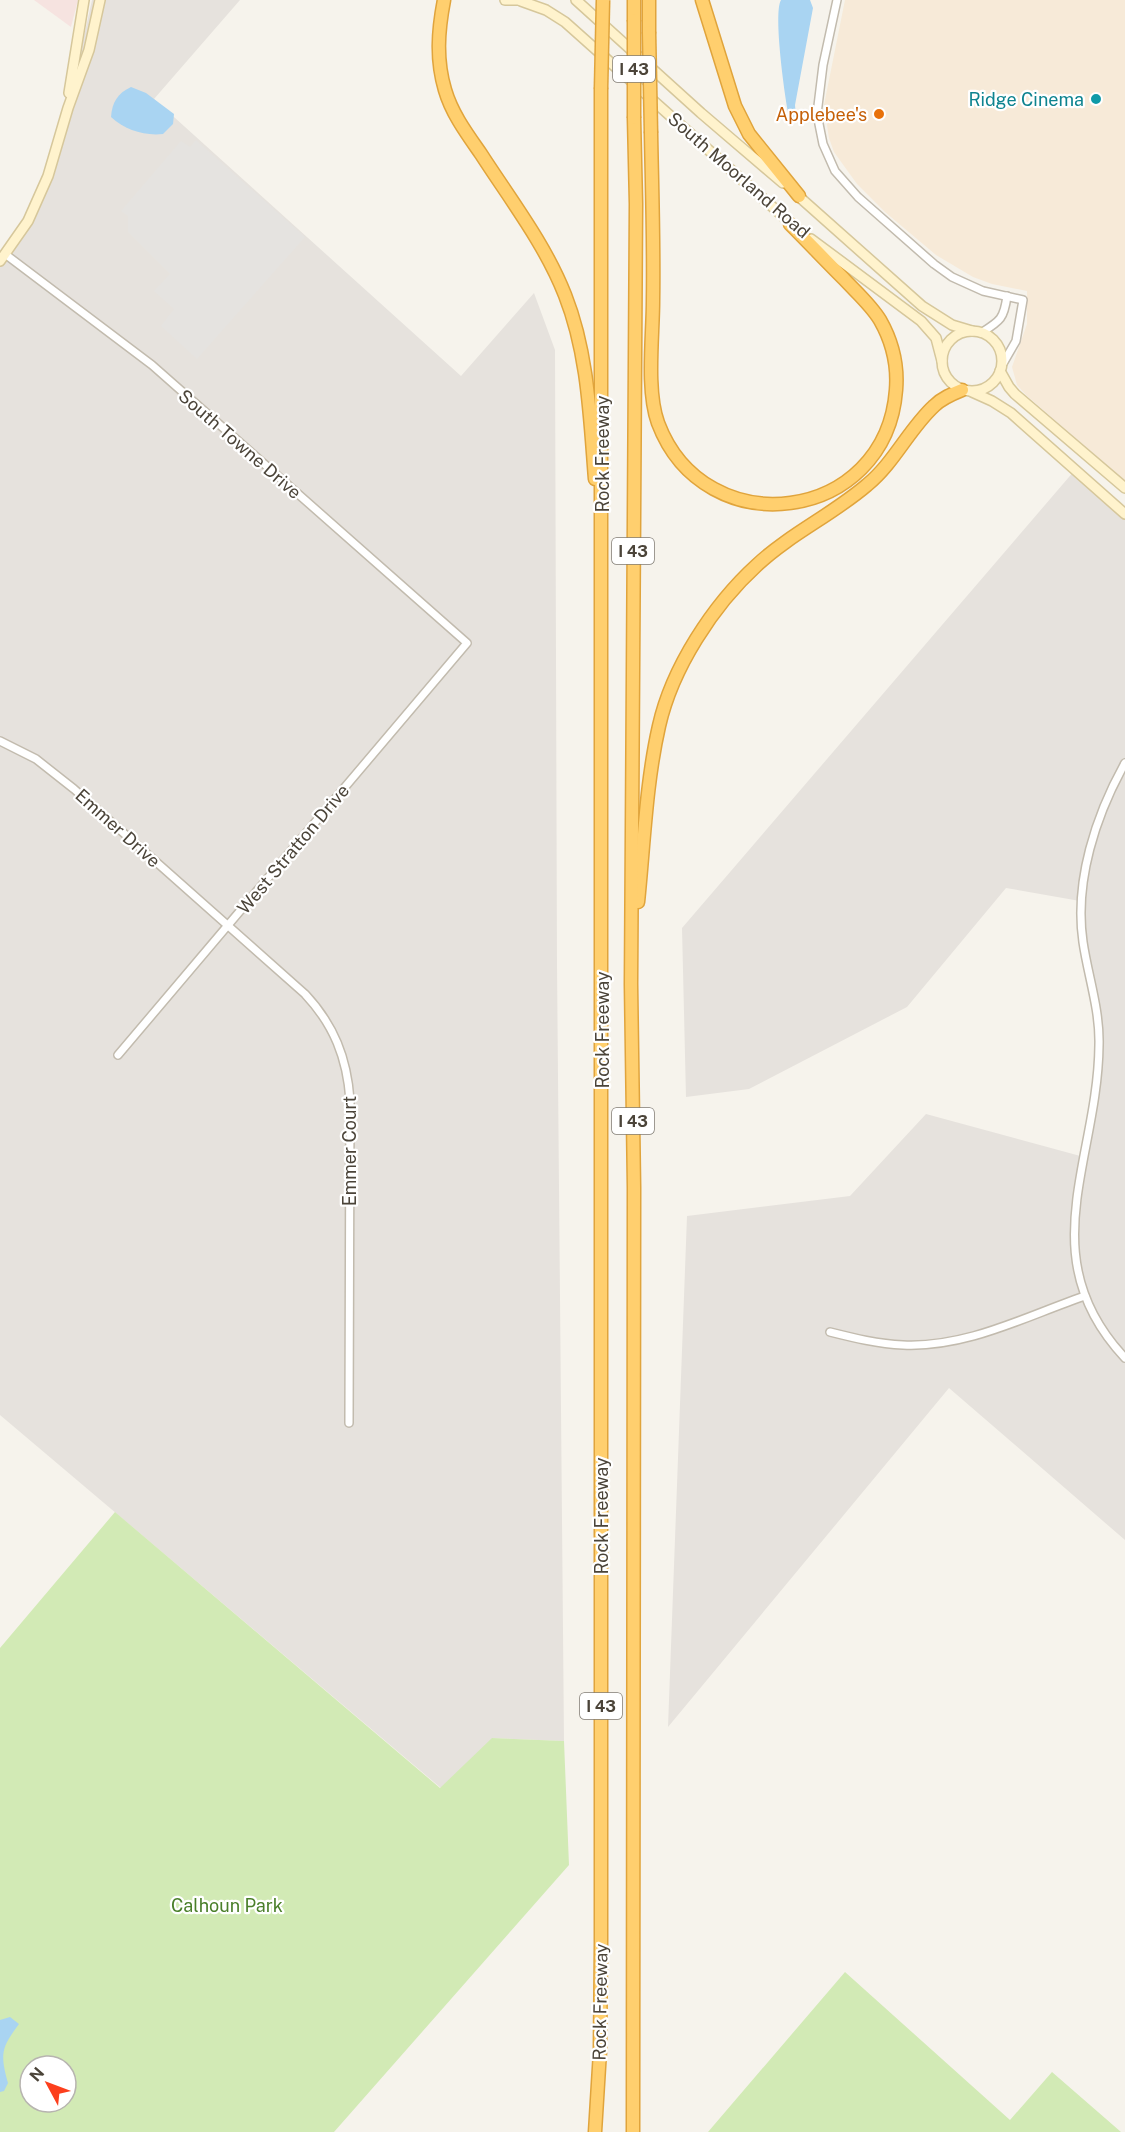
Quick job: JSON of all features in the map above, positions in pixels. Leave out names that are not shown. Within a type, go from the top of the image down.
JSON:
[{"type":"highway","name":"Rock Freeway","points":[[595,2132],[600,2051],[601,1931],[603,0]]},
{"type":"highway","name":"Rock Freeway","points":[[633,2132],[634,1188],[631,984],[636,204],[634,0]]},
{"type":"highway","points":[[649,0],[654,269],[652,395],[658,422],[672,450],[691,473],[714,490],[742,501],[767,505],[794,504],[821,496],[847,482],[868,462],[885,437],[895,406],[897,378],[892,349],[880,320],[861,297],[790,224]]},
{"type":"highway","points":[[702,0],[735,105],[749,134],[799,196]]},
{"type":"highway","points":[[444,3],[439,31],[438,58],[445,91],[458,120],[550,259],[566,296],[581,346],[589,400],[602,567]]},
{"type":"highway","points":[[631,984],[650,780],[659,724],[678,672],[696,637],[725,599],[756,566],[786,541],[853,497],[875,478],[934,406],[967,391]]},
{"type":"main road","points":[[68,108],[84,0]]},
{"type":"main road","points":[[3,257],[28,221],[48,176],[68,108],[89,50],[99,0]]},
{"type":"main road","name":"South Moorland Road","points":[[504,0],[523,0],[546,10],[565,22],[790,224],[921,321],[936,338],[942,361]]},
{"type":"main road","name":"South Moorland Road","points":[[576,0],[921,306],[952,325],[977,332]]},
{"type":"main road","points":[[1125,488],[1008,387],[1001,369],[1000,350],[995,342],[977,332],[954,337],[943,351],[942,361],[947,379],[967,391],[992,400],[1011,413],[1125,514]]},
{"type":"main road","points":[[967,391],[980,390],[992,384],[1001,369]]},
{"type":"street","points":[[837,0],[823,65],[817,114],[823,144],[835,171],[858,197],[934,264],[966,284],[983,291],[1023,300],[1016,341],[1001,369]]},
{"type":"street","name":"South Towne Drive","points":[[3,257],[152,365],[467,643]]},
{"type":"street","points":[[977,332],[998,322],[1005,314],[1007,296]]},
{"type":"street","name":"West Stratton Drive","points":[[118,1055],[467,643]]},
{"type":"street","name":"Emmer Drive","points":[[0,741],[54,771],[228,926]]},
{"type":"street","points":[[1125,763],[1109,796],[1089,851],[1080,901],[1083,942],[1098,1017],[1100,1042],[1096,1090],[1073,1234],[1077,1267],[1085,1296],[1101,1329],[1125,1358]]},
{"type":"street","name":"Emmer Court","points":[[228,926],[317,1006],[336,1037],[346,1067],[350,1100],[350,1424]]},
{"type":"street","points":[[830,1332],[862,1340],[902,1345],[952,1341],[988,1331],[1085,1296]]},
{"type":"shaded area","points":[[34,0],[78,0],[71,27]]},
{"type":"shaded area","points":[[92,0],[240,0],[154,99],[461,376],[534,293],[555,350],[557,965],[564,1741],[493,1738],[441,1788],[0,1415],[0,261],[28,221],[68,108]]},
{"type":"shaded area","points":[[845,0],[1125,0],[1125,481],[1017,385],[1012,367],[1027,324],[1027,291],[992,284],[973,277],[936,255],[885,212],[857,184],[834,152],[829,138],[824,105]]},
{"type":"shaded area","points":[[196,140],[305,237],[197,359],[161,326],[174,309],[154,291],[170,274],[128,232],[128,216],[121,211],[181,141],[190,147]]},
{"type":"shaded area","points":[[1075,470],[1125,514],[1125,1540],[949,1388],[668,1727],[687,1216],[850,1196],[926,1114],[1084,1157],[1100,1042],[1083,942],[1080,901],[1006,888],[907,1007],[749,1089],[686,1097],[682,928]]},
{"type":"green space","name":"Calhoun Park","points":[[115,1512],[440,1788],[492,1738],[564,1741],[569,1865],[334,2132],[0,2132],[0,1648]]},
{"type":"green space","points":[[845,1972],[1010,2120],[1052,2072],[1121,2132],[708,2132]]},
{"type":"water","points":[[781,0],[810,0],[813,8],[795,105],[796,117],[791,121],[780,56],[778,21]]},
{"type":"water","points":[[131,87],[146,93],[174,114],[173,124],[163,134],[135,131],[111,117],[116,99]]},
{"type":"water","points":[[10,2017],[19,2024],[4,2052],[8,2083],[4,2091],[0,2092],[0,2020]]},
{"type":"place","name":"Ridge Cinema","points":[[1096,99]]},
{"type":"place","name":"Applebee's","points":[[879,114]]}]
